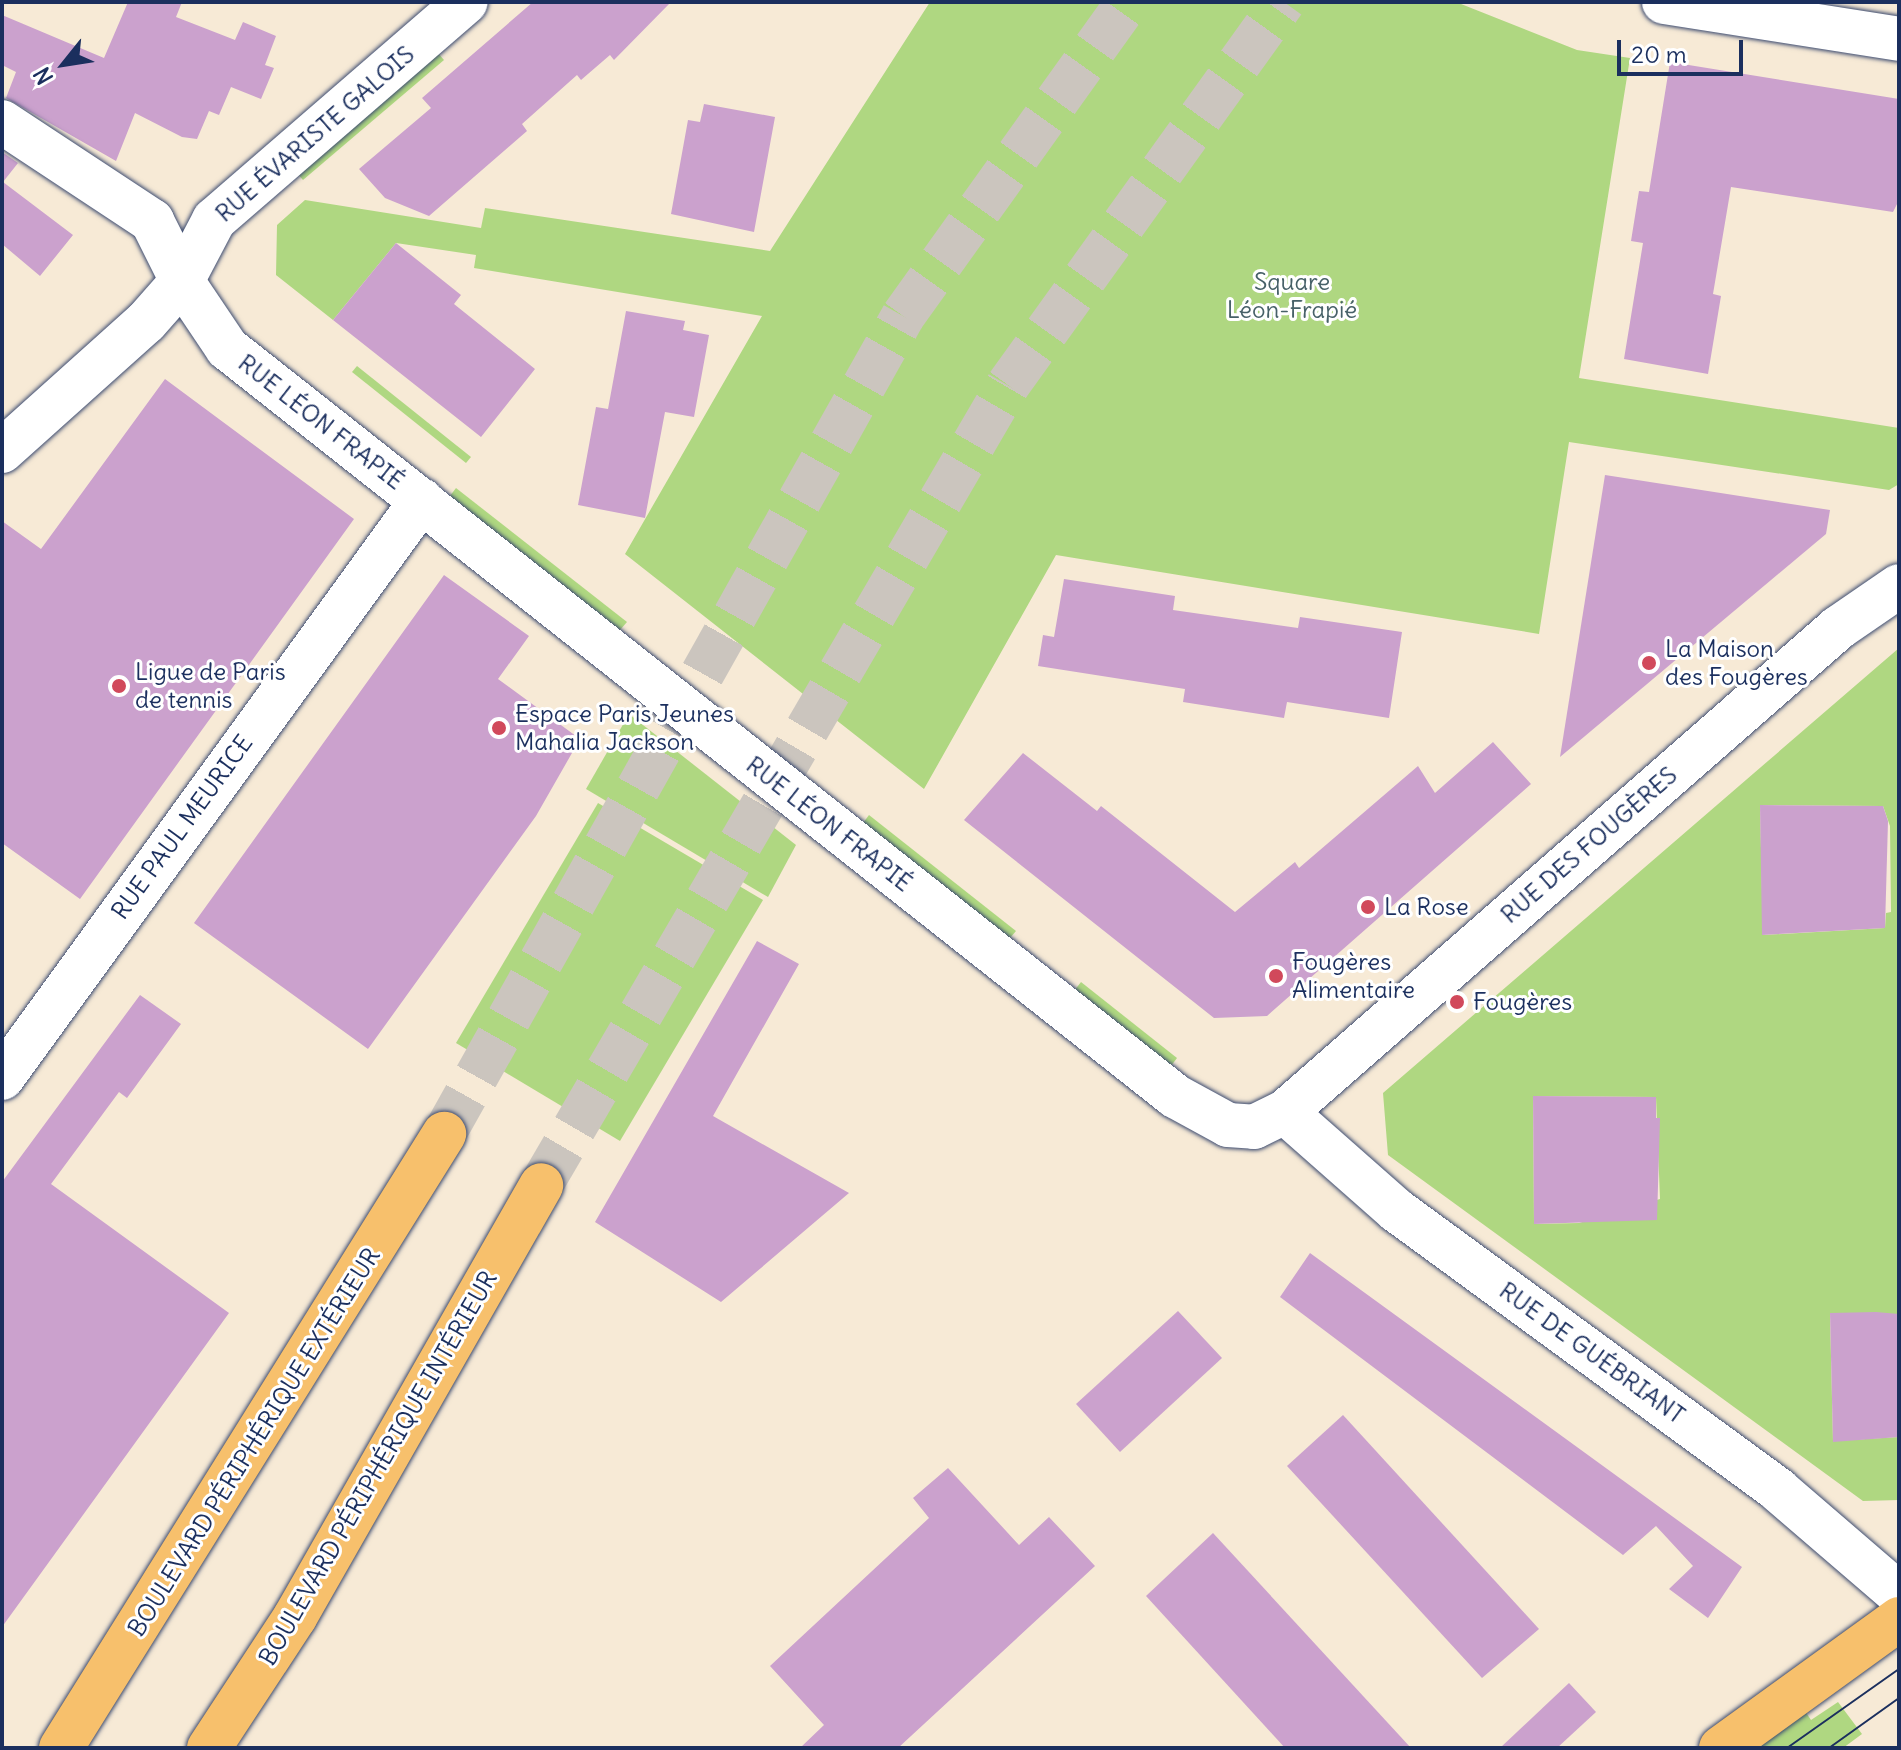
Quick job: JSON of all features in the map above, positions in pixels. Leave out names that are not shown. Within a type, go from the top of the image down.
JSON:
[{"type":"main road","name":"BOULEVARD PÉRIPHÉRIQUE EXTÉRIEUR","points":[[61,1748],[444,1134]]},
{"type":"main road","name":"BOULEVARD PÉRIPHÉRIQUE INTÉRIEUR","points":[[209,1748],[295,1617],[541,1185]]},
{"type":"main road","points":[[1721,1748],[1898,1616]]},
{"type":"street","name":"RUE ÉVARISTE GALOIS","points":[[2,451],[146,322],[182,281],[214,220],[466,2]]},
{"type":"street","points":[[1664,2],[1899,39]]},
{"type":"street","name":"RUE LÉON FRAPIÉ","points":[[2,122],[152,221],[182,281],[227,348],[1175,1096],[1228,1125],[1254,1127],[1285,1112]]},
{"type":"street","name":"RUE PAUL MEURICE","points":[[4,1072],[422,500]]},
{"type":"street","name":"RUE DES FOUGÈRES","points":[[1285,1112],[1838,628],[1899,586]]},
{"type":"street","name":"RUE DE GUÉBRIANT","points":[[1285,1112],[1396,1210],[1778,1490],[1898,1616]]},
{"type":"green space","name":"Square Léon-Frapié","points":[[930,2],[1456,2],[1577,50],[1630,58],[1579,378],[1899,428],[1899,484],[1889,490],[1569,442],[1539,634],[1056,555],[924,789],[625,554],[762,316],[474,268],[476,255],[396,243],[333,320],[276,275],[277,225],[305,200],[481,228],[485,208],[770,251]]},
{"type":"green space","points":[[437,52],[444,60],[303,180],[296,172]]},
{"type":"green space","points":[[357,366],[471,457],[466,463],[352,372]]},
{"type":"green space","points":[[456,488],[627,622],[620,630],[450,496]]},
{"type":"green space","points":[[1899,648],[1899,1314],[1830,1314],[1833,1441],[1899,1437],[1899,1500],[1863,1501],[1388,1155],[1383,1093]],"holes":[[[1760,805],[1883,806],[1890,826],[1891,912],[1886,913],[1885,928],[1763,935]],[[1533,1096],[1656,1097],[1660,1199],[1579,1223],[1534,1224]]]},
{"type":"green space","points":[[629,714],[796,845],[768,897],[586,789]]},
{"type":"green space","points":[[598,803],[763,900],[620,1141],[456,1043]]},
{"type":"green space","points":[[869,815],[1016,931],[1010,938],[863,823]]},
{"type":"green space","points":[[1081,982],[1177,1058],[1171,1066],[1074,991]]},
{"type":"green space","points":[[1838,1702],[1862,1734],[1843,1748],[1754,1748],[1805,1711],[1811,1720]]},
{"type":"building","points":[[128,2],[182,2],[176,17],[235,40],[243,22],[276,36],[265,65],[274,68],[261,99],[231,87],[219,115],[209,111],[197,139],[182,137],[135,113],[116,161],[6,98],[16,72],[2,65],[2,15],[104,58]]},
{"type":"building","points":[[533,2],[671,2],[614,60],[610,55],[581,80],[577,75],[522,124],[527,131],[429,216],[385,198],[359,169],[431,108],[422,98]]},
{"type":"building","points":[[1670,62],[1899,99],[1899,200],[1893,212],[1731,187],[1713,294],[1721,296],[1708,374],[1624,359],[1643,243],[1631,241],[1639,191],[1649,192]]},
{"type":"building","points":[[704,104],[775,117],[754,232],[671,214],[688,120],[700,122]]},
{"type":"building","points":[[2,152],[18,163],[3,182],[73,235],[40,276],[2,244]]},
{"type":"building","points":[[396,243],[461,295],[454,304],[535,369],[481,437],[333,320]]},
{"type":"building","points":[[626,311],[685,321],[683,330],[709,335],[694,417],[665,412],[645,518],[578,505],[596,407],[608,409]]},
{"type":"building","name":"Ligue de Paris de tennis","points":[[165,379],[354,519],[80,899],[2,843],[2,521],[41,549]]},
{"type":"building","points":[[1605,475],[1830,510],[1826,534],[1560,757]]},
{"type":"building","points":[[444,575],[529,636],[498,679],[580,739],[536,816],[368,1049],[194,923]]},
{"type":"building","points":[[1064,579],[1175,596],[1173,610],[1298,628],[1300,617],[1402,632],[1389,718],[1287,702],[1284,718],[1183,702],[1185,689],[1038,666],[1043,635],[1054,637]]},
{"type":"building","points":[[1493,742],[1531,784],[1267,1016],[1214,1018],[964,820],[1023,753],[1097,811],[1101,806],[1235,912],[1295,862],[1299,868],[1418,766],[1435,793]]},
{"type":"building","points":[[1760,805],[1883,806],[1888,821],[1885,928],[1762,935]]},
{"type":"building","points":[[757,941],[799,964],[713,1116],[849,1193],[721,1302],[595,1222]]},
{"type":"building","points":[[140,995],[181,1024],[127,1098],[119,1092],[51,1184],[229,1313],[2,1627],[2,1182]]},
{"type":"building","points":[[1533,1096],[1656,1097],[1656,1118],[1660,1118],[1657,1220],[1534,1224]]},
{"type":"building","points":[[1310,1253],[1742,1567],[1708,1618],[1669,1589],[1693,1566],[1656,1526],[1623,1555],[1280,1297]]},
{"type":"building","points":[[1178,1311],[1222,1358],[1120,1452],[1076,1404]]},
{"type":"building","points":[[1830,1313],[1899,1314],[1899,1437],[1833,1442]]},
{"type":"building","points":[[1343,1415],[1539,1629],[1482,1678],[1287,1466]]},
{"type":"building","points":[[948,1468],[1019,1545],[1049,1517],[1095,1566],[898,1748],[800,1748],[824,1725],[770,1666],[929,1518],[913,1498]]},
{"type":"building","points":[[1213,1533],[1411,1748],[1285,1748],[1146,1596]]},
{"type":"building","points":[[1569,1683],[1596,1712],[1557,1748],[1500,1748]]},
{"type":"tunnel","points":[[444,1134],[903,316],[1128,2]]},
{"type":"tunnel","points":[[541,1185],[1008,385],[1283,2]]},
{"type":"tram line","points":[[1787,1748],[1899,1669]]},
{"type":"tram line","points":[[1829,1748],[1899,1698]]},
{"type":"place","name":"La Maison des Fougères","points":[[1649,663]]},
{"type":"place","name":"Ligue de Paris de tennis","points":[[119,686]]},
{"type":"place","name":"Espace Paris Jeunes Mahalia Jackson","points":[[499,728]]},
{"type":"place","name":"La Rose","points":[[1368,907]]},
{"type":"place","name":"Fougères Alimentaire","points":[[1276,976]]},
{"type":"place","name":"Fougères","points":[[1457,1002]]}]
